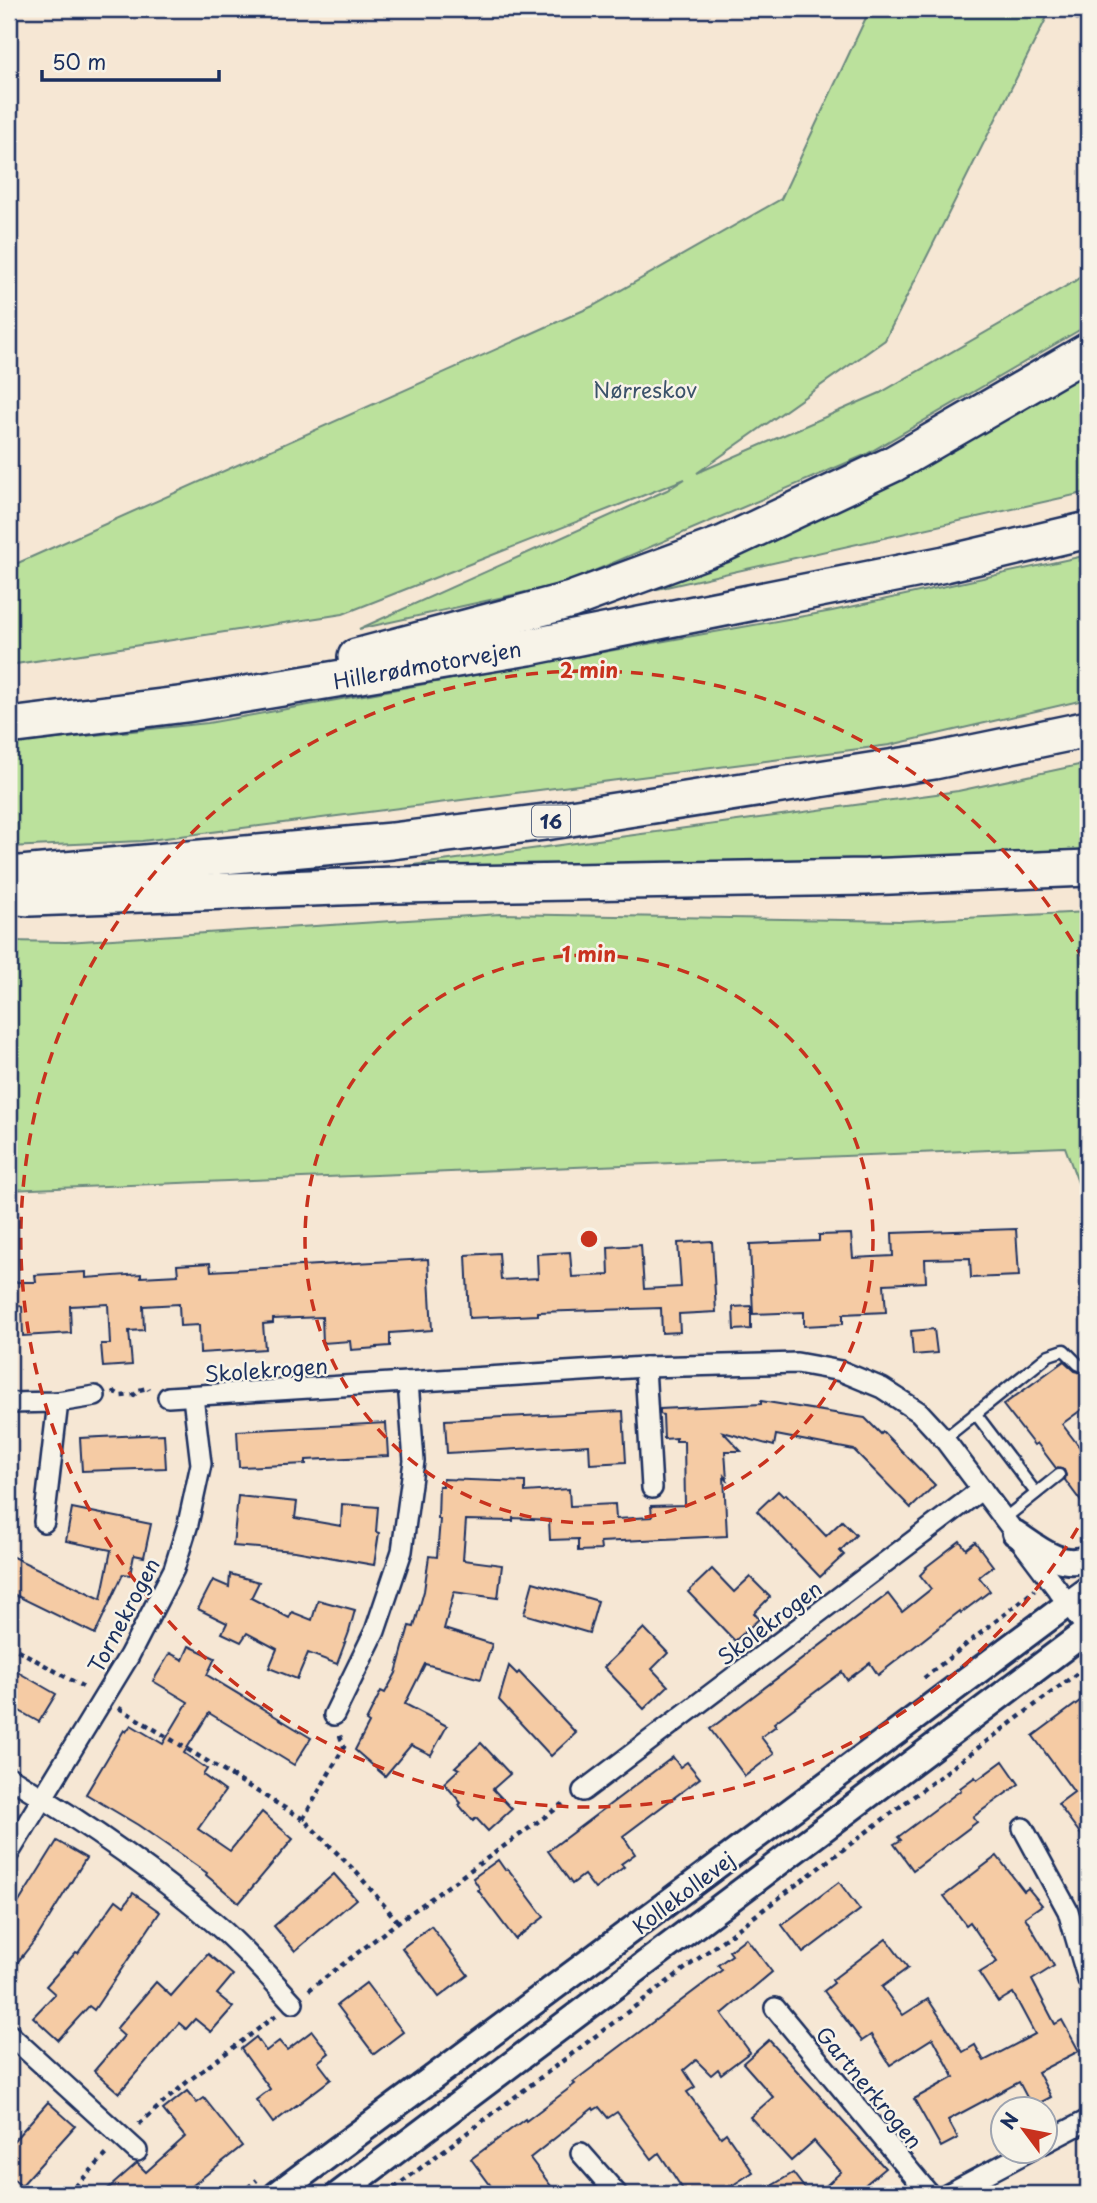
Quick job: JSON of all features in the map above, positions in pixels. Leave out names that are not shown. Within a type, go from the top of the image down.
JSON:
[{"type":"highway","points":[[186,704],[571,600],[723,544],[893,464],[1088,351]]},
{"type":"highway","name":"Hillerødmotorvejen","points":[[9,726],[186,704],[529,647],[945,564],[1088,530]]},
{"type":"highway","name":"16","points":[[9,875],[392,841],[545,822],[934,761],[1088,729]]},
{"type":"highway","points":[[9,896],[410,885],[866,877],[1088,868]]},
{"type":"street","name":"Skolekrogen","points":[[168,1397],[645,1367],[797,1363],[841,1371],[882,1388],[919,1412],[944,1439],[1088,1630]]},
{"type":"street","points":[[645,1367],[652,1488]]},
{"type":"street","points":[[334,1715],[375,1631],[402,1551],[414,1461],[408,1382]]},
{"type":"street","points":[[9,1403],[58,1402],[95,1396]]},
{"type":"street","name":"Tornekrogen","points":[[9,1853],[129,1656],[174,1569],[185,1535],[201,1464],[193,1397]]},
{"type":"street","points":[[44,1522],[58,1402]]},
{"type":"street","name":"Skolekrogen","points":[[583,1791],[982,1489]]},
{"type":"street","points":[[1010,1526],[1051,1556],[1068,1562],[1088,1557]]},
{"type":"street","name":"Kollekollevej","points":[[277,2194],[1088,1589]]},
{"type":"street","name":"Kollekollevej","points":[[340,2194],[1088,1630]]},
{"type":"street","points":[[9,1777],[157,1875],[220,1927],[293,2003]]},
{"type":"street","points":[[1023,1828],[1068,1912],[1088,1980]]},
{"type":"street","name":"Gartnerkrogen","points":[[775,2008],[929,2194]]},
{"type":"street","points":[[9,2034],[130,2144]]},
{"type":"street","points":[[1058,2136],[1088,2120]]},
{"type":"street","points":[[581,2153],[617,2194]]},
{"type":"street","points":[[948,2194],[1006,2164]]},
{"type":"lane","points":[[944,1439],[1049,1355],[1064,1349],[1077,1364],[1083,1366]]},
{"type":"lane","points":[[975,1413],[1036,1493]]},
{"type":"lane","points":[[1010,1526],[1036,1493],[1059,1475]]},
{"type":"path","points":[[95,1396],[99,1389],[108,1388],[121,1396],[134,1395],[139,1390],[148,1388],[156,1397],[168,1397]]},
{"type":"path","points":[[9,1645],[303,1818],[357,1873],[398,1922]]},
{"type":"path","points":[[386,2194],[1088,1665]]},
{"type":"path","points":[[303,1818],[344,1747],[334,1715]]},
{"type":"path","points":[[68,2194],[130,2144],[187,2082],[398,1922],[583,1791]]},
{"type":"green space","name":"Nørreskov","points":[[870,9],[1051,9],[885,340],[697,473],[880,393],[1088,271],[1088,325],[865,455],[566,583],[359,629],[667,490],[685,479],[343,614],[9,665],[9,567],[593,306],[781,199]]},
{"type":"green space","points":[[1088,365],[1088,492],[644,592],[808,519]]},
{"type":"green space","points":[[1088,555],[1088,699],[890,745],[142,841],[9,847],[9,744],[208,723],[832,611]]},
{"type":"green space","points":[[1088,763],[1088,865],[1021,872],[398,867],[958,791]]},
{"type":"green space","points":[[1088,912],[1088,1210],[1065,1147],[9,1190],[9,941],[66,942],[500,914],[903,921]]},
{"type":"building","points":[[1016,1229],[1019,1276],[971,1278],[970,1258],[925,1259],[926,1282],[884,1284],[886,1312],[843,1314],[843,1324],[804,1326],[804,1312],[753,1314],[750,1244],[819,1241],[819,1235],[851,1234],[853,1258],[893,1256],[892,1233]]},
{"type":"building","points":[[712,1241],[716,1312],[679,1314],[680,1332],[662,1333],[661,1308],[538,1312],[538,1315],[469,1318],[466,1255],[499,1253],[501,1280],[538,1278],[537,1254],[570,1252],[572,1277],[609,1275],[608,1247],[641,1245],[644,1289],[681,1287],[678,1243]]},
{"type":"building","points":[[428,1259],[432,1330],[390,1333],[390,1346],[377,1348],[351,1350],[350,1341],[323,1343],[322,1317],[273,1319],[273,1323],[263,1324],[265,1349],[200,1353],[199,1325],[180,1326],[179,1304],[143,1306],[144,1330],[129,1331],[132,1365],[103,1367],[101,1344],[110,1344],[108,1304],[70,1306],[71,1333],[23,1336],[22,1306],[9,1307],[9,1282],[36,1282],[35,1275],[86,1272],[86,1278],[141,1274],[141,1277],[178,1275],[177,1265],[210,1263],[211,1271]]},
{"type":"building","points":[[751,1306],[751,1329],[734,1330],[733,1307]]},
{"type":"building","points":[[934,1329],[937,1353],[913,1355],[911,1331]]},
{"type":"building","points":[[1064,1361],[1075,1371],[1088,1371],[1088,1405],[1062,1424],[1081,1449],[1081,1458],[1088,1460],[1088,1511],[1065,1480],[1064,1470],[1056,1468],[1037,1443],[1034,1445],[1003,1405]]},
{"type":"building","points":[[761,1401],[865,1418],[881,1434],[883,1432],[935,1485],[911,1508],[854,1450],[776,1435],[774,1446],[723,1432],[741,1451],[725,1451],[727,1536],[600,1542],[601,1550],[578,1551],[578,1539],[550,1540],[549,1520],[466,1520],[463,1560],[502,1565],[498,1598],[454,1592],[444,1629],[492,1644],[481,1679],[425,1664],[405,1704],[447,1726],[431,1755],[411,1745],[385,1776],[355,1750],[381,1691],[385,1693],[396,1673],[409,1626],[414,1627],[424,1591],[429,1556],[437,1557],[439,1486],[443,1486],[443,1479],[525,1482],[525,1492],[569,1489],[570,1506],[615,1504],[616,1519],[652,1517],[651,1506],[685,1505],[684,1441],[676,1441],[676,1438],[664,1439],[663,1415],[660,1414],[660,1409],[761,1404]]},
{"type":"building","points":[[623,1411],[626,1462],[590,1464],[589,1445],[447,1453],[445,1420]]},
{"type":"building","points":[[386,1423],[388,1456],[239,1467],[237,1431]]},
{"type":"building","points":[[164,1434],[166,1468],[82,1471],[80,1438]]},
{"type":"building","points":[[778,1491],[783,1496],[786,1494],[826,1536],[842,1521],[856,1535],[840,1551],[844,1555],[820,1577],[757,1511]]},
{"type":"building","points":[[238,1496],[297,1502],[295,1518],[341,1526],[342,1504],[378,1507],[376,1532],[379,1533],[374,1565],[295,1551],[233,1546]]},
{"type":"building","points":[[72,1508],[151,1524],[144,1557],[134,1555],[130,1575],[123,1574],[95,1634],[9,1592],[9,1555],[101,1599],[111,1550],[66,1541]]},
{"type":"building","points":[[960,1541],[966,1549],[975,1542],[993,1566],[979,1577],[990,1591],[878,1675],[870,1663],[847,1680],[842,1672],[774,1723],[776,1726],[761,1737],[774,1754],[745,1776],[710,1729],[888,1594],[902,1612],[931,1589],[920,1575],[926,1567]]},
{"type":"building","points":[[712,1569],[734,1592],[750,1577],[770,1597],[754,1613],[759,1619],[735,1641],[688,1592]]},
{"type":"building","points":[[230,1574],[259,1582],[251,1598],[289,1618],[292,1612],[312,1620],[318,1600],[355,1610],[337,1664],[308,1653],[297,1679],[269,1668],[277,1649],[247,1633],[241,1642],[222,1633],[227,1623],[198,1609],[213,1580],[229,1587]]},
{"type":"building","points":[[533,1582],[598,1601],[589,1633],[524,1614]]},
{"type":"building","points":[[644,1628],[668,1653],[652,1669],[668,1686],[644,1709],[604,1667]]},
{"type":"building","points":[[189,1646],[215,1658],[207,1675],[311,1738],[294,1765],[209,1713],[184,1753],[207,1769],[203,1775],[225,1791],[198,1829],[230,1851],[262,1812],[293,1839],[239,1903],[206,1875],[207,1873],[138,1825],[86,1794],[124,1730],[126,1732],[131,1725],[163,1744],[188,1702],[153,1681],[170,1653],[183,1660]]},
{"type":"building","points":[[509,1666],[517,1674],[519,1672],[576,1733],[551,1756],[499,1700]]},
{"type":"building","points":[[9,1667],[56,1694],[39,1722],[9,1705]]},
{"type":"building","points":[[1088,1695],[1088,1844],[1058,1804],[1074,1792],[1033,1736]]},
{"type":"building","points":[[481,1743],[510,1774],[493,1789],[512,1809],[488,1831],[476,1818],[473,1821],[444,1783],[459,1769],[455,1767]]},
{"type":"building","points":[[673,1757],[680,1767],[687,1762],[700,1778],[623,1836],[635,1854],[621,1864],[624,1867],[595,1889],[584,1875],[572,1884],[548,1851]]},
{"type":"building","points":[[1003,1761],[1019,1784],[973,1817],[977,1822],[913,1870],[894,1844],[901,1840],[898,1837],[975,1777],[977,1780]]},
{"type":"building","points":[[57,1841],[86,1858],[38,1936],[9,1973],[9,1918]]},
{"type":"building","points":[[997,1856],[1024,1891],[1028,1888],[1042,1905],[1025,1917],[1054,1966],[1032,1980],[1055,2024],[1062,2020],[1079,2051],[1038,2072],[1049,2094],[1025,2094],[1019,2082],[997,2094],[988,2094],[988,2099],[948,2120],[958,2138],[941,2147],[914,2099],[954,2077],[933,2038],[890,2065],[871,2035],[862,2041],[824,1991],[834,1983],[832,1980],[886,1939],[908,1968],[882,1987],[903,2015],[928,1999],[963,2052],[975,2045],[984,2061],[1035,2034],[1013,1993],[998,2002],[979,1973],[997,1962],[970,1922],[966,1925],[944,1896]]},
{"type":"building","points":[[498,1860],[505,1870],[508,1869],[544,1917],[515,1939],[478,1890],[480,1889],[473,1878]]},
{"type":"building","points":[[334,1874],[356,1899],[295,1951],[274,1926]]},
{"type":"building","points":[[839,1882],[860,1910],[803,1953],[782,1925]]},
{"type":"building","points":[[133,1893],[160,1912],[94,2010],[89,2006],[58,2040],[33,2017],[55,1994],[46,1986],[76,1952],[78,1953],[116,1900],[124,1906]]},
{"type":"building","points":[[431,1926],[468,1975],[439,1997],[402,1948]]},
{"type":"building","points":[[746,1938],[772,1972],[722,2014],[750,2052],[721,2074],[718,2069],[711,2075],[696,2060],[684,2070],[695,2087],[687,2092],[721,2137],[726,2133],[753,2172],[719,2194],[686,2194],[659,2153],[652,2159],[617,2112],[608,2118],[599,2107],[594,2110],[593,2108],[530,2158],[557,2194],[497,2194],[471,2159],[525,2119],[526,2121],[575,2084],[573,2082],[722,1970],[718,1965],[732,1955],[729,1951]]},
{"type":"building","points":[[208,1954],[233,1975],[217,1994],[233,2007],[211,2032],[195,2019],[186,2029],[179,2023],[119,2093],[94,2071],[124,2036],[116,2029],[156,1982],[171,1996]]},
{"type":"building","points":[[366,1983],[403,2032],[374,2054],[337,2005]]},
{"type":"building","points":[[312,2031],[329,2053],[318,2062],[331,2079],[273,2123],[256,2100],[270,2089],[241,2049],[256,2037],[266,2051],[279,2041],[287,2050]]},
{"type":"building","points":[[769,2040],[885,2168],[854,2194],[817,2194],[841,2172],[814,2141],[791,2161],[750,2117],[773,2097],[743,2063]]},
{"type":"building","points":[[187,2091],[197,2103],[204,2098],[242,2146],[182,2194],[102,2194],[137,2163],[146,2172],[185,2137],[163,2110]]},
{"type":"building","points":[[48,2102],[75,2126],[21,2186],[9,2175],[9,2146]]},
{"type":"building","points":[[793,2173],[809,2194],[758,2194]]}]
